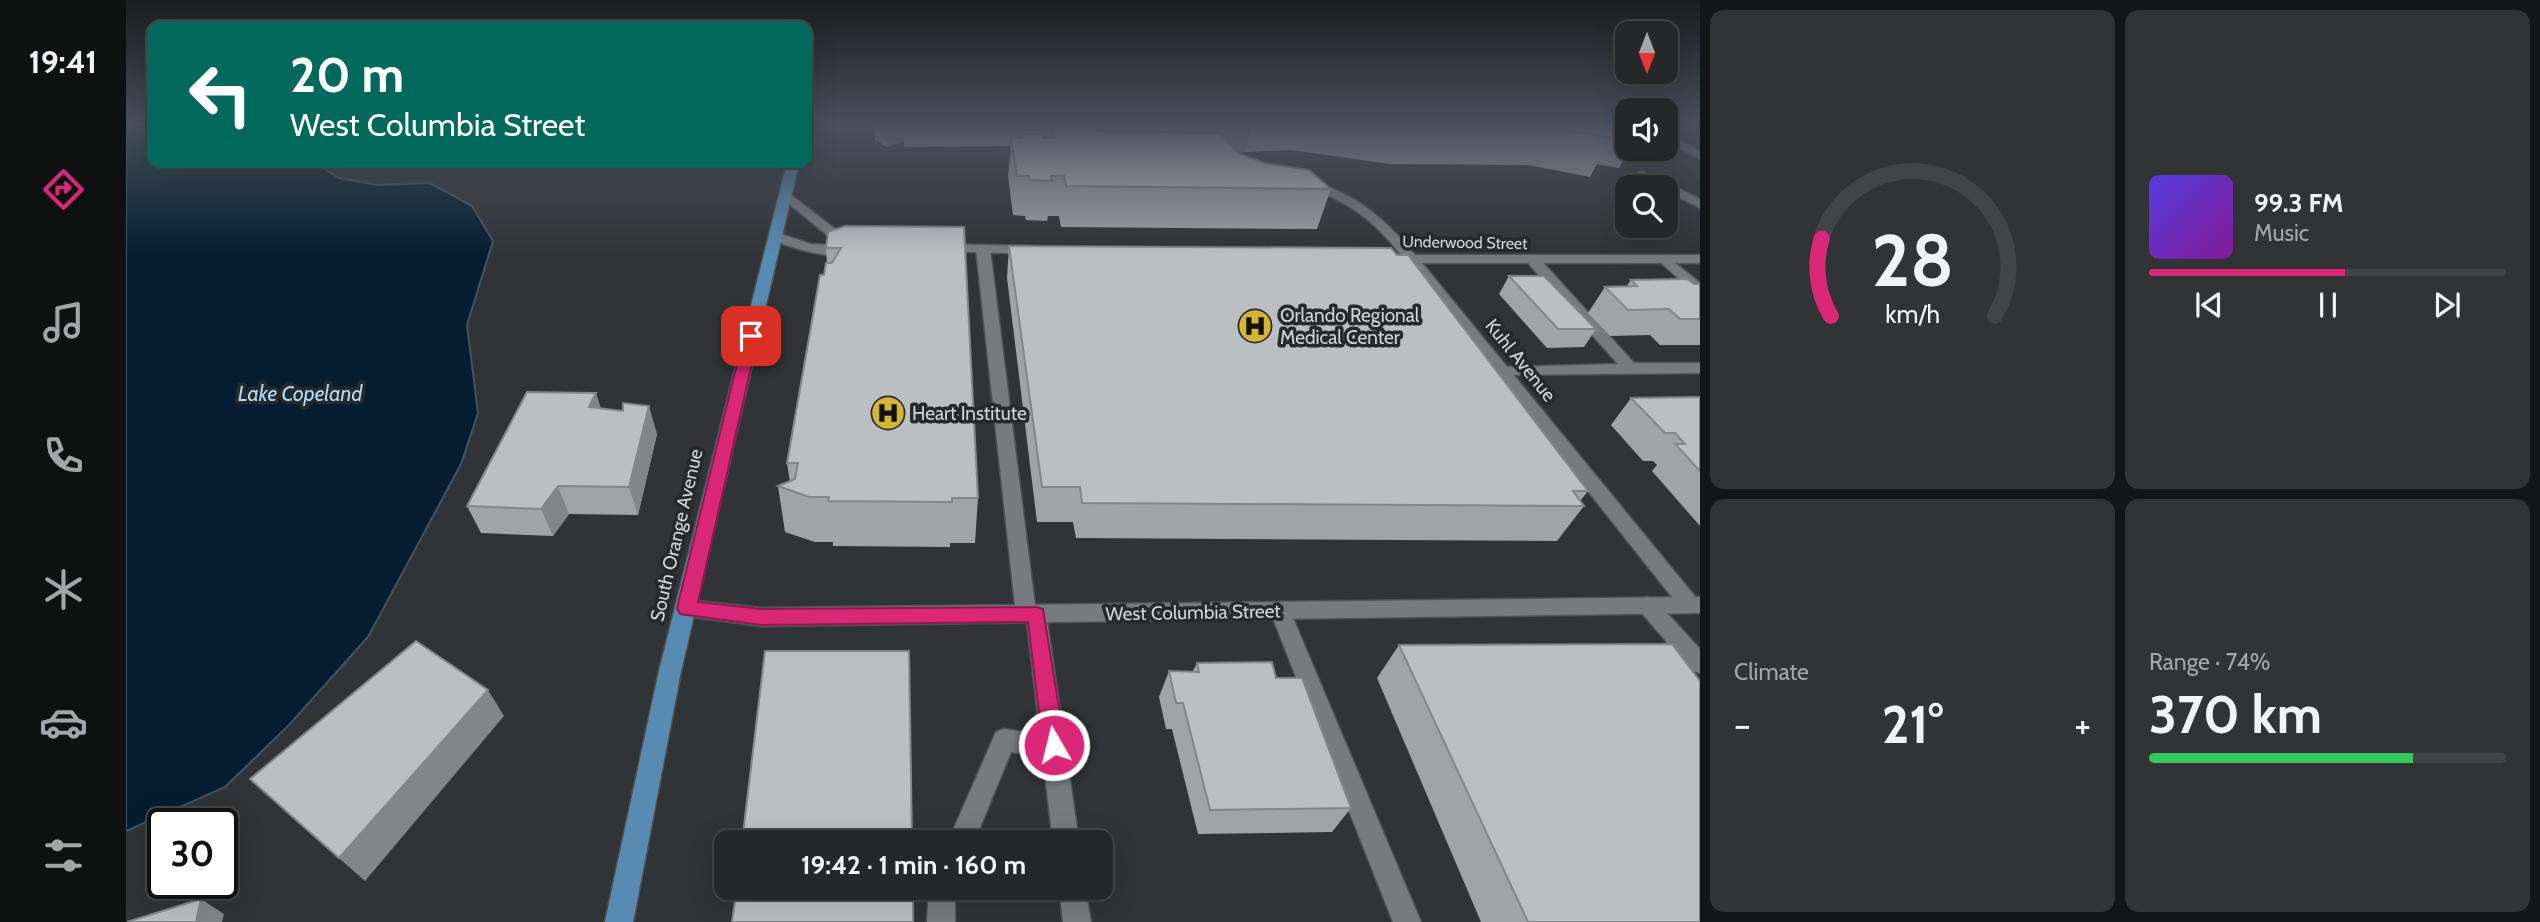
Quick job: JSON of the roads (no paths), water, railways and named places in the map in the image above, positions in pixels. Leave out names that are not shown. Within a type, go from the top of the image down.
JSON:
[{"type":"main road","name":"South Orange Avenue","points":[[619,922],[670,671],[792,168]]},
{"type":"street","points":[[1642,174],[1700,204]]},
{"type":"street","name":"Kuhl Avenue","points":[[1291,180],[1334,193],[1366,209],[1412,259],[1697,609]]},
{"type":"street","points":[[775,236],[797,247],[827,252],[869,246],[830,231],[787,196]]},
{"type":"street","points":[[934,248],[1046,250]]},
{"type":"street","points":[[984,249],[1016,522],[1054,745],[1065,830]]},
{"type":"street","name":"Underwood Street","points":[[1370,257],[1700,259]]},
{"type":"street","points":[[1665,259],[1700,290]]},
{"type":"street","points":[[1533,260],[1630,368]]},
{"type":"street","points":[[1504,372],[1700,368]]},
{"type":"street","points":[[1647,605],[1700,664]]},
{"type":"street","name":"West Columbia Street","points":[[687,608],[761,617],[1647,605],[1697,609]]},
{"type":"street","points":[[1280,611],[1407,922]]},
{"type":"street","points":[[966,830],[1004,740],[1054,745]]},
{"type":"street","points":[[941,922],[942,900]]},
{"type":"street","points":[[1074,900],[1077,922]]},
{"type":"water","name":"Lake Copeland","points":[[126,168],[323,168],[339,178],[378,185],[430,183],[472,206],[493,241],[467,325],[478,413],[461,464],[368,637],[289,725],[225,787],[178,808],[147,808],[147,822],[126,831]]},
{"type":"place","name":"Orlando Regional Medical Center","points":[[1255,326]]},
{"type":"place","name":"Heart Institute","points":[[888,413]]}]
